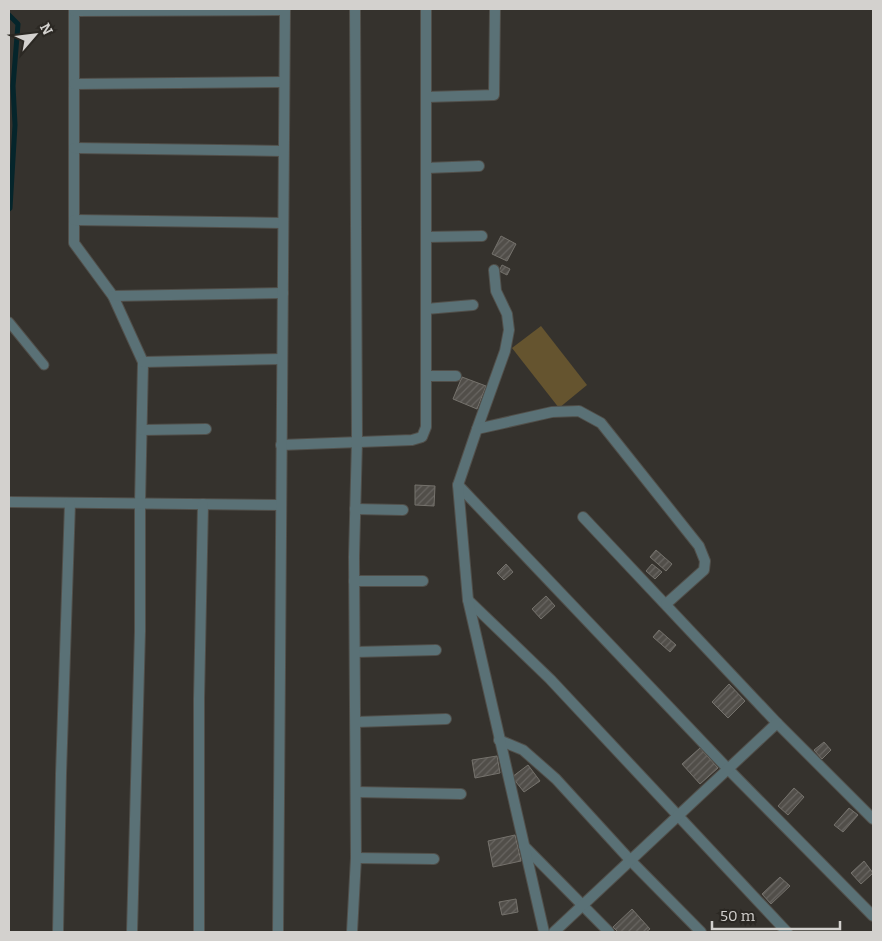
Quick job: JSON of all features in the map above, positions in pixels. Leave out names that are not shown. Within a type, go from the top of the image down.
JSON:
[{"type":"street","points":[[352,932],[356,858],[354,580],[357,441],[355,9]]},
{"type":"street","points":[[281,445],[412,440],[422,437],[426,427],[426,9]]},
{"type":"street","points":[[426,97],[494,95],[494,9]]},
{"type":"street","points":[[132,932],[140,631],[143,362],[113,296],[74,244],[74,10],[285,10],[278,932]]},
{"type":"street","points":[[74,84],[284,82]]},
{"type":"street","points":[[74,148],[283,151]]},
{"type":"street","points":[[426,168],[479,166]]},
{"type":"street","points":[[74,220],[283,223]]},
{"type":"street","points":[[426,237],[482,236]]},
{"type":"street","points":[[494,270],[496,291],[507,314],[510,330],[505,352],[476,429],[458,485],[468,600],[544,932]]},
{"type":"street","points":[[113,296],[282,293]]},
{"type":"street","points":[[426,309],[473,305]]},
{"type":"street","points":[[143,362],[282,360]]},
{"type":"street","points":[[426,376],[456,376]]},
{"type":"street","points":[[476,429],[552,412],[579,411],[600,423],[699,546],[705,561],[704,570],[666,604]]},
{"type":"street","points":[[142,430],[206,429]]},
{"type":"street","points":[[458,485],[728,769],[873,916]]},
{"type":"street","points":[[9,502],[281,505]]},
{"type":"street","points":[[58,932],[70,503]]},
{"type":"street","points":[[199,932],[198,699],[203,504]]},
{"type":"street","points":[[355,509],[403,510]]},
{"type":"street","points":[[583,516],[777,724],[873,819]]},
{"type":"street","points":[[354,580],[423,581]]},
{"type":"street","points":[[468,600],[550,679],[787,932]]},
{"type":"street","points":[[355,652],[436,650]]},
{"type":"street","points":[[356,722],[446,719]]},
{"type":"street","points":[[554,932],[777,724]]},
{"type":"street","points":[[499,740],[523,750],[556,779],[631,861],[701,932]]},
{"type":"street","points":[[356,792],[461,794]]},
{"type":"street","points":[[524,845],[609,932]]},
{"type":"street","points":[[356,858],[434,858]]},
{"type":"lane","points":[[9,322],[44,365]]},
{"type":"shaded area","points":[[541,326],[587,385],[559,408],[512,348]]},
{"type":"building","points":[[501,236],[516,244],[507,261],[492,254]]},
{"type":"building","points":[[502,265],[510,269],[507,275],[499,271]]},
{"type":"building","points":[[462,377],[486,386],[477,409],[453,399]]},
{"type":"building","points":[[415,485],[435,486],[434,506],[415,505]]},
{"type":"building","points":[[656,550],[672,564],[666,571],[650,557]]},
{"type":"building","points":[[506,564],[513,572],[504,580],[497,573]]},
{"type":"building","points":[[652,564],[662,572],[655,579],[646,571]]},
{"type":"building","points":[[546,596],[555,606],[541,619],[532,609]]},
{"type":"building","points":[[659,630],[676,645],[670,652],[653,637]]},
{"type":"building","points":[[729,684],[745,701],[728,718],[712,702]]},
{"type":"building","points":[[824,742],[831,750],[822,759],[814,750]]},
{"type":"building","points":[[700,748],[718,768],[700,784],[682,764]]},
{"type":"building","points":[[497,756],[500,773],[475,778],[472,760]]},
{"type":"building","points":[[528,765],[540,781],[524,792],[512,777]]},
{"type":"building","points":[[794,788],[804,797],[788,815],[778,806]]},
{"type":"building","points":[[849,808],[858,815],[843,832],[834,825]]},
{"type":"building","points":[[515,835],[521,861],[493,867],[488,841]]},
{"type":"building","points":[[864,861],[873,873],[861,884],[851,873]]},
{"type":"building","points":[[780,877],[790,886],[771,904],[762,894]]},
{"type":"building","points":[[516,899],[518,912],[502,915],[499,902]]},
{"type":"building","points":[[632,909],[650,929],[646,932],[618,932],[613,927]]},
{"type":"waterway","points":[[9,15],[18,24],[13,86],[15,125],[9,209]]}]
